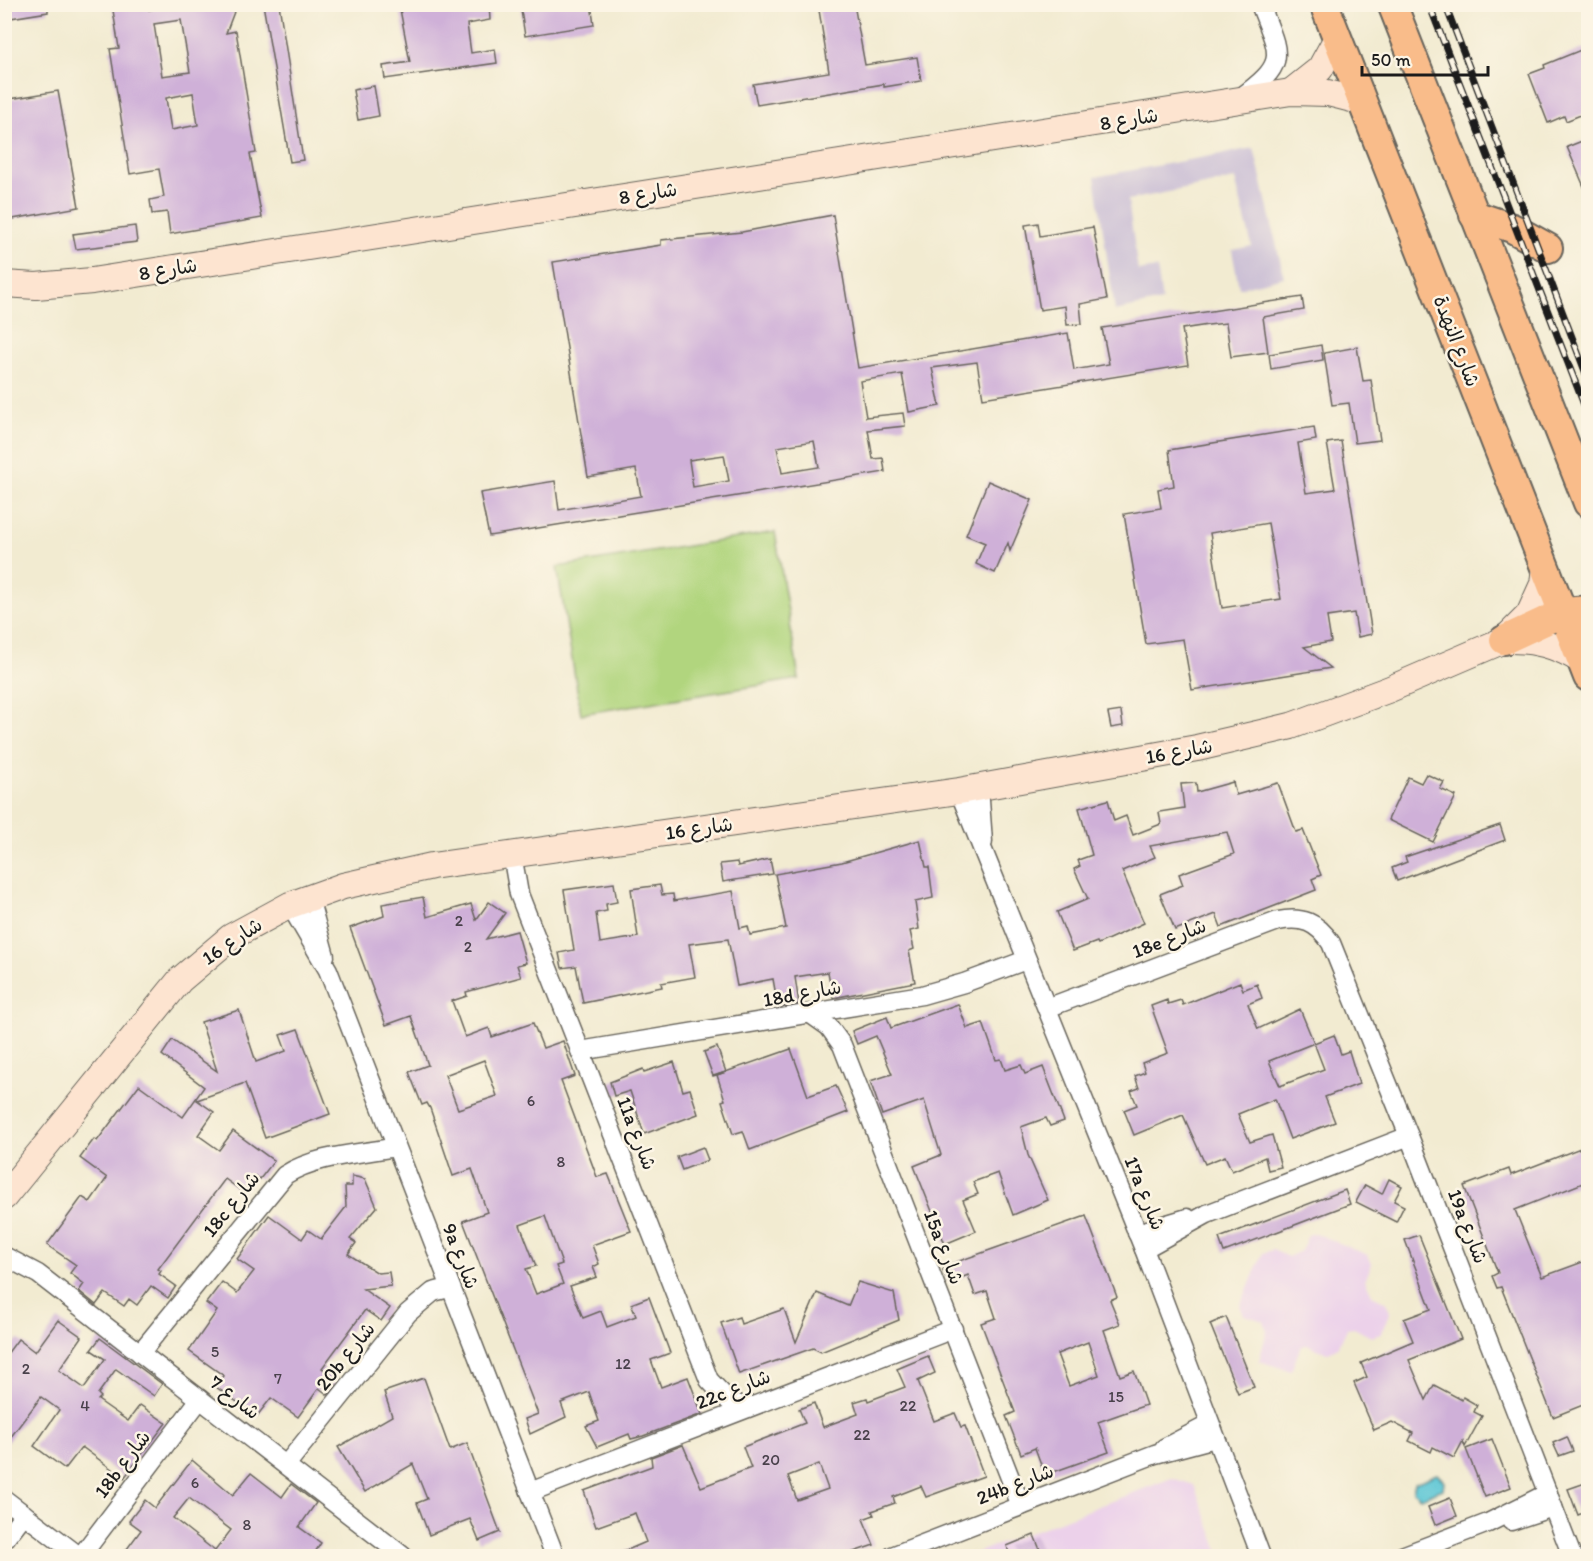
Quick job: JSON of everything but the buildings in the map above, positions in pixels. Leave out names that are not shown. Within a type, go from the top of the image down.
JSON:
[{"type":"main road","points":[[1392,4],[1474,215],[1582,457],[1588,503]]},
{"type":"main road","name":"شارع النهدة","points":[[1322,5],[1363,102],[1545,567],[1576,611],[1585,669]]},
{"type":"main road","points":[[1474,215],[1512,228],[1548,248]]},
{"type":"main road","points":[[1504,640],[1576,611]]},
{"type":"street","points":[[1234,102],[1268,75],[1277,60],[1277,50],[1260,4]]},
{"type":"street","name":"شارع 8","points":[[1291,92],[1320,69],[1337,38]]},
{"type":"street","name":"شارع 8","points":[[4,284],[36,286],[92,281],[1291,92],[1328,93],[1363,102]]},
{"type":"street","name":"شارع 16","points":[[4,1197],[180,980],[231,937],[300,902],[388,874],[969,789],[1197,748],[1291,726],[1379,693],[1504,640],[1517,629],[1533,608],[1543,584],[1545,567]]},
{"type":"street","name":"شارع 16","points":[[1504,640],[1545,643],[1585,669]]},
{"type":"street","name":"17a شارع","points":[[969,789],[983,849],[1141,1241],[1261,1557]]},
{"type":"street","name":"11a شارع","points":[[513,854],[519,894],[709,1380],[721,1395],[747,1408]]},
{"type":"street","name":"9a شارع","points":[[300,902],[555,1557]]},
{"type":"street","name":"18e شارع","points":[[1047,1008],[1278,921],[1293,918],[1309,921]]},
{"type":"street","name":"19a شارع","points":[[1309,921],[1322,930],[1331,943],[1409,1136],[1572,1557]]},
{"type":"street","name":"18d شارع","points":[[580,1051],[812,1015],[934,992],[1026,960]]},
{"type":"street","name":"15a شارع","points":[[812,1015],[829,1027],[842,1045],[1021,1506]]},
{"type":"street","points":[[1141,1241],[1409,1136]]},
{"type":"street","name":"18c شارع","points":[[140,1353],[285,1175],[307,1164],[396,1147]]},
{"type":"street","name":"شارع 7","points":[[4,1242],[38,1274],[403,1557]]},
{"type":"street","name":"شارع 7","points":[[4,1256],[38,1274]]},
{"type":"street","name":"20b شارع","points":[[286,1465],[408,1313],[433,1292],[449,1288]]},
{"type":"street","name":"22c شارع","points":[[530,1492],[953,1329]]},
{"type":"street","name":"18b شارع","points":[[80,1557],[200,1399]]},
{"type":"street","name":"24b شارع","points":[[892,1557],[1213,1431]]},
{"type":"street","points":[[4,1499],[80,1557]]},
{"type":"street","points":[[1402,1557],[1550,1500]]},
{"type":"street","points":[[4,1540],[24,1514]]},
{"type":"shaded area","points":[[1254,148],[1284,277],[1239,288],[1232,250],[1252,246],[1235,179],[1128,200],[1138,271],[1157,268],[1162,301],[1115,311],[1095,177]]},
{"type":"shaded area","points":[[1315,1233],[1368,1255],[1372,1264],[1365,1280],[1372,1295],[1386,1302],[1390,1312],[1381,1334],[1371,1337],[1354,1328],[1347,1329],[1338,1347],[1327,1353],[1308,1345],[1301,1346],[1291,1371],[1259,1361],[1267,1331],[1264,1321],[1244,1315],[1240,1306],[1263,1253],[1273,1250],[1288,1257],[1301,1251],[1308,1235]]},
{"type":"shaded area","points":[[1172,1478],[1194,1485],[1221,1556],[968,1556]]},
{"type":"green space","points":[[775,532],[799,679],[581,714],[557,567]]},
{"type":"water","points":[[1437,1474],[1444,1481],[1443,1489],[1421,1498],[1413,1491],[1415,1483]]},
{"type":"railway","points":[[1429,4],[1588,415]]},
{"type":"railway","points":[[1445,4],[1588,379]]}]
